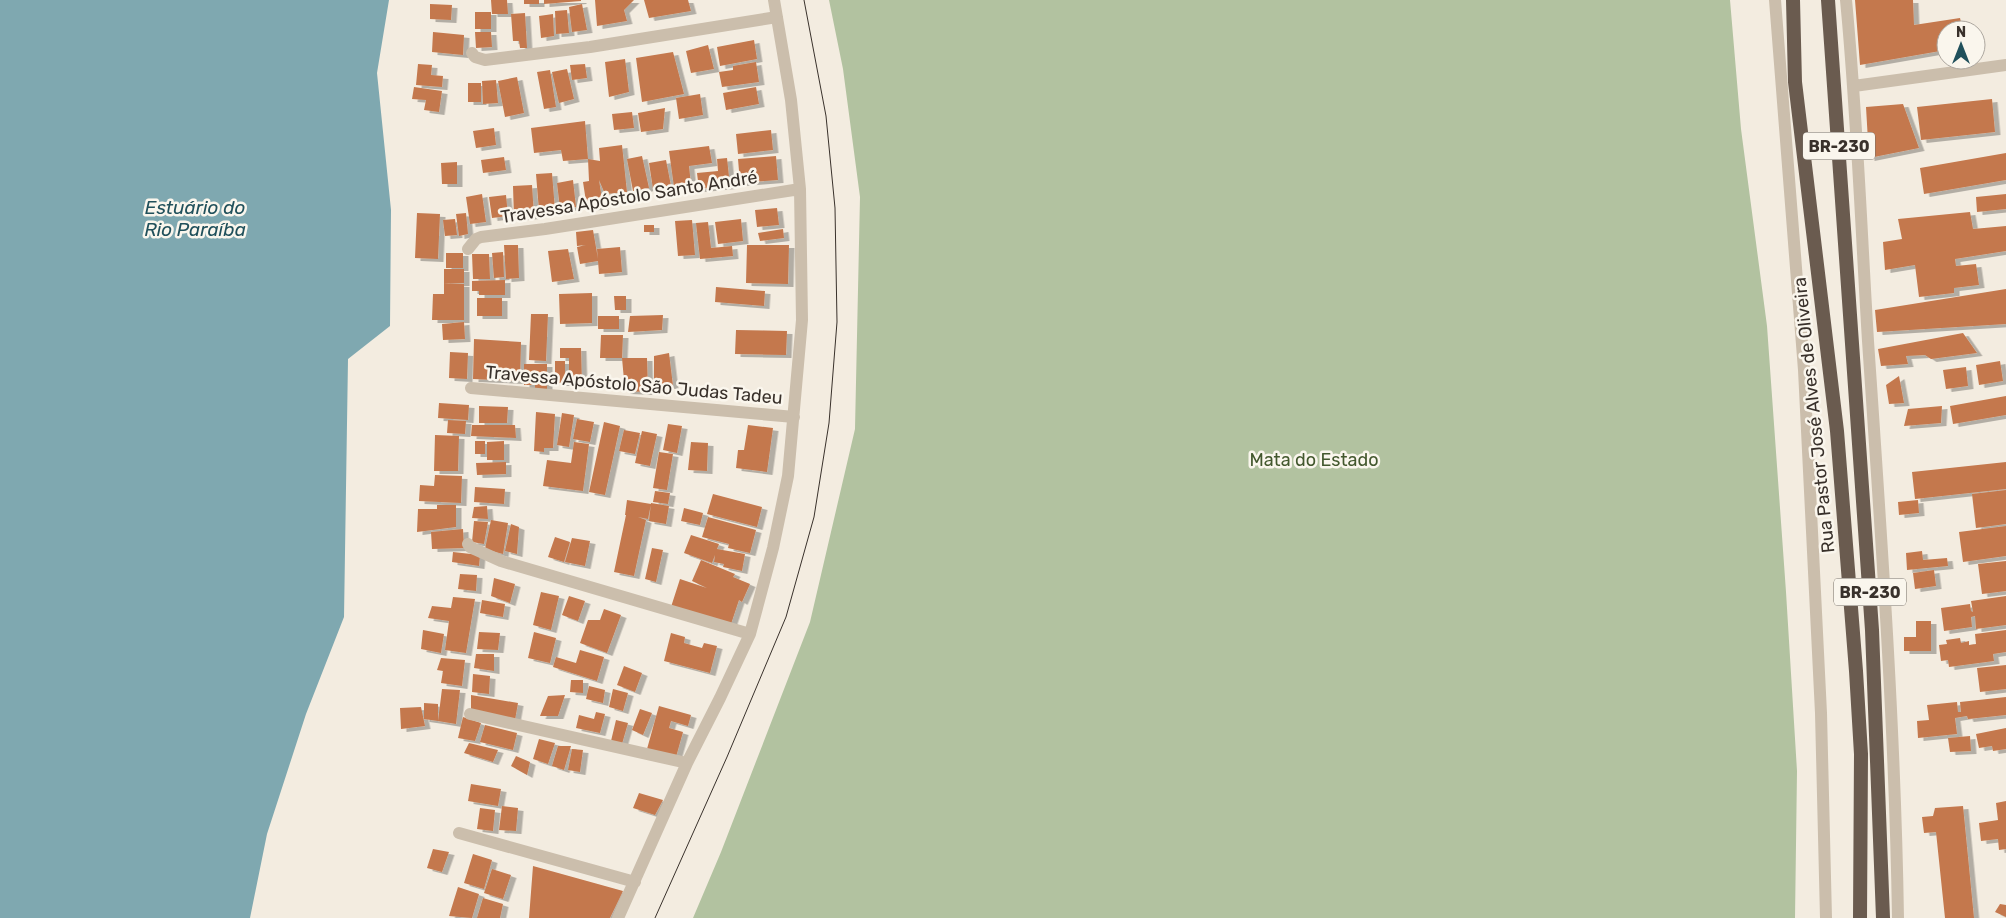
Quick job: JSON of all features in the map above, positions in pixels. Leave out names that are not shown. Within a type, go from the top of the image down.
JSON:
[{"type":"highway","name":"Rua Pastor José Alves de Oliveira","points":[[1793,0],[1795,82],[1837,432],[1856,671],[1861,754],[1860,918]]},
{"type":"highway","name":"BR-230","points":[[1828,0],[1872,630],[1883,918]]},
{"type":"street","points":[[618,918],[687,763],[750,634],[773,548],[786,485],[802,320],[800,189],[791,100],[774,0]]},
{"type":"street","points":[[1775,0],[1804,370],[1821,713],[1826,918]]},
{"type":"street","points":[[1846,0],[1854,86],[1867,320],[1885,584],[1898,918]]},
{"type":"street","points":[[472,53],[480,59],[495,58],[590,46],[777,17]]},
{"type":"street","points":[[1854,86],[2006,65]]},
{"type":"street","name":"Travessa Apóstolo Santo André","points":[[468,249],[476,239],[482,237],[800,189]]},
{"type":"street","name":"Travessa Apóstolo São Judas Tadeu","points":[[471,388],[794,417]]},
{"type":"street","points":[[468,544],[470,547],[501,561],[750,634]]},
{"type":"street","points":[[470,714],[687,763]]},
{"type":"street","points":[[459,833],[635,882]]},
{"type":"green space","name":"Mata do Estado","points":[[829,0],[1730,0],[1741,129],[1767,326],[1786,592],[1797,771],[1795,918],[693,918],[721,852],[810,622],[855,429],[860,197],[843,69]]},
{"type":"water","name":"Estuário do Rio Paraíba","points":[[0,0],[389,0],[377,73],[391,210],[390,326],[348,359],[344,617],[306,714],[267,834],[250,918],[0,918]]},
{"type":"building","points":[[491,0],[507,0],[508,14],[492,14]]},
{"type":"building","points":[[524,0],[539,0],[539,4],[524,4]]},
{"type":"building","points":[[544,0],[581,0],[581,1],[544,4]]},
{"type":"building","points":[[595,0],[634,0],[624,10],[627,21],[597,26]]},
{"type":"building","points":[[644,0],[688,0],[691,11],[649,18]]},
{"type":"building","points":[[1855,0],[1913,0],[1914,25],[1936,22],[1936,52],[1860,65]]},
{"type":"building","points":[[430,4],[452,5],[451,20],[430,19]]},
{"type":"building","points":[[582,4],[587,30],[572,32],[569,7]]},
{"type":"building","points":[[567,10],[569,33],[556,34],[555,11]]},
{"type":"building","points":[[475,12],[491,12],[491,29],[475,29]]},
{"type":"building","points":[[525,13],[527,48],[520,48],[519,41],[513,41],[511,14]]},
{"type":"building","points":[[553,14],[554,36],[541,38],[539,16]]},
{"type":"building","points":[[433,32],[464,35],[463,55],[432,52]]},
{"type":"building","points":[[475,32],[491,32],[492,47],[476,48]]},
{"type":"building","points":[[754,40],[757,59],[720,66],[717,47]]},
{"type":"building","points":[[708,45],[714,69],[691,73],[686,51]]},
{"type":"building","points":[[673,52],[684,94],[642,102],[636,58]]},
{"type":"building","points":[[625,59],[629,92],[609,97],[605,62]]},
{"type":"building","points":[[756,62],[759,82],[722,87],[719,72],[733,70],[733,66]]},
{"type":"building","points":[[418,64],[432,65],[431,75],[443,76],[442,87],[416,85]]},
{"type":"building","points":[[585,64],[587,78],[572,80],[570,65]]},
{"type":"building","points":[[567,69],[574,99],[559,103],[552,72]]},
{"type":"building","points":[[550,70],[556,107],[544,109],[537,72]]},
{"type":"building","points":[[517,77],[524,113],[505,117],[498,81]]},
{"type":"building","points":[[496,80],[498,103],[483,104],[482,81]]},
{"type":"building","points":[[468,83],[481,83],[481,102],[468,102]]},
{"type":"building","points":[[414,87],[442,91],[439,112],[424,110],[426,100],[412,99]]},
{"type":"building","points":[[756,87],[759,104],[726,110],[723,93]]},
{"type":"building","points":[[700,94],[703,115],[679,119],[676,98]]},
{"type":"building","points":[[1992,99],[1995,132],[1921,140],[1917,107]]},
{"type":"building","points":[[1903,104],[1919,148],[1869,158],[1866,107]]},
{"type":"building","points":[[665,108],[663,129],[641,132],[638,113]]},
{"type":"building","points":[[632,112],[634,128],[614,130],[612,114]]},
{"type":"building","points":[[585,121],[588,159],[563,161],[561,150],[534,153],[531,128]]},
{"type":"building","points":[[494,128],[496,145],[476,148],[473,131]]},
{"type":"building","points":[[771,130],[773,150],[738,154],[736,134]]},
{"type":"building","points":[[622,145],[627,192],[605,194],[599,180],[603,206],[587,208],[583,182],[589,181],[588,159],[600,161],[599,148]]},
{"type":"building","points":[[709,146],[712,163],[689,166],[691,185],[674,187],[669,151]]},
{"type":"building","points":[[2006,153],[2006,180],[1924,194],[1920,168]]},
{"type":"building","points":[[642,156],[649,188],[633,191],[627,159]]},
{"type":"building","points":[[776,156],[778,180],[740,183],[738,159]]},
{"type":"building","points":[[504,157],[506,170],[483,173],[481,160]]},
{"type":"building","points":[[727,158],[730,186],[699,189],[697,173],[718,171],[717,159]]},
{"type":"building","points":[[666,160],[671,186],[653,189],[649,163]]},
{"type":"building","points":[[457,162],[457,184],[442,184],[441,163]]},
{"type":"building","points":[[552,173],[555,210],[539,211],[536,174]]},
{"type":"building","points":[[573,180],[576,207],[560,209],[557,183]]},
{"type":"building","points":[[532,185],[534,216],[514,218],[513,186]]},
{"type":"building","points":[[482,194],[486,222],[470,224],[466,197]]},
{"type":"building","points":[[2006,194],[2006,209],[1977,212],[1976,197]]},
{"type":"building","points":[[506,195],[508,216],[492,218],[489,197]]},
{"type":"building","points":[[777,208],[779,225],[757,227],[755,210]]},
{"type":"building","points":[[1970,212],[1973,229],[2006,226],[2006,251],[1955,259],[1956,266],[1976,264],[1979,285],[1954,288],[1954,293],[1919,297],[1915,265],[1885,270],[1883,242],[1902,239],[1898,219]]},
{"type":"building","points":[[417,213],[440,214],[438,259],[415,258]]},
{"type":"building","points":[[466,213],[468,234],[459,236],[456,214]]},
{"type":"building","points":[[455,219],[457,235],[445,236],[443,220]]},
{"type":"building","points":[[741,219],[743,241],[718,244],[715,222]]},
{"type":"building","points":[[692,220],[695,255],[678,256],[675,221]]},
{"type":"building","points":[[708,222],[711,248],[732,246],[733,256],[700,259],[696,223]]},
{"type":"building","points":[[644,225],[654,225],[654,232],[644,232]]},
{"type":"building","points":[[783,229],[784,238],[760,241],[758,233]]},
{"type":"building","points":[[593,230],[598,259],[597,249],[620,247],[622,272],[599,274],[598,261],[580,264],[577,247],[586,245],[577,246],[576,232]]},
{"type":"building","points":[[504,245],[518,245],[519,278],[506,279]]},
{"type":"building","points":[[747,245],[789,245],[788,284],[746,283]]},
{"type":"building","points":[[568,249],[574,279],[552,282],[548,251]]},
{"type":"building","points":[[503,252],[504,277],[494,278],[492,253]]},
{"type":"building","points":[[446,253],[463,253],[463,268],[446,268]]},
{"type":"building","points":[[472,254],[489,254],[490,279],[473,279]]},
{"type":"building","points":[[444,269],[464,269],[464,283],[444,283]]},
{"type":"building","points":[[505,280],[505,295],[479,295],[479,291],[472,291],[472,281]]},
{"type":"building","points":[[444,283],[464,284],[464,320],[432,320],[433,294],[444,294]]},
{"type":"building","points":[[716,287],[765,291],[764,306],[715,302]]},
{"type":"building","points":[[2006,289],[2006,324],[1877,332],[1875,310]]},
{"type":"building","points":[[592,293],[592,323],[560,324],[559,294]]},
{"type":"building","points":[[614,296],[626,296],[626,310],[615,310]]},
{"type":"building","points":[[477,298],[502,298],[502,316],[477,316]]},
{"type":"building","points":[[531,314],[548,314],[546,361],[529,360]]},
{"type":"building","points":[[663,315],[662,330],[628,332],[630,316]]},
{"type":"building","points":[[598,316],[619,316],[619,329],[598,329]]},
{"type":"building","points":[[464,322],[465,339],[443,340],[442,324]]},
{"type":"building","points":[[736,330],[787,331],[786,355],[735,354]]},
{"type":"building","points":[[1963,333],[1977,353],[1931,359],[1925,355],[1906,356],[1908,364],[1881,366],[1878,349]]},
{"type":"building","points":[[601,335],[623,335],[622,358],[600,358]]},
{"type":"building","points":[[474,339],[521,342],[520,381],[473,379]]},
{"type":"building","points":[[560,348],[581,348],[582,385],[569,385],[569,358],[560,358]]},
{"type":"building","points":[[450,352],[468,353],[467,379],[449,378]]},
{"type":"building","points":[[669,353],[673,386],[654,385],[654,356]]},
{"type":"building","points":[[622,358],[647,358],[648,392],[625,391]]},
{"type":"building","points":[[555,361],[565,361],[565,383],[555,383]]},
{"type":"building","points":[[2000,361],[2003,381],[1979,385],[1976,365]]},
{"type":"building","points":[[524,364],[547,364],[547,392],[535,392],[535,385],[524,385]]},
{"type":"building","points":[[1966,367],[1968,386],[1946,389],[1943,370]]},
{"type":"building","points":[[1899,376],[1904,403],[1889,404],[1886,385]]},
{"type":"building","points":[[2006,396],[2006,415],[1953,424],[1950,406]]},
{"type":"building","points":[[439,403],[469,405],[468,420],[438,418]]},
{"type":"building","points":[[479,406],[508,407],[507,423],[479,423]]},
{"type":"building","points":[[1942,406],[1941,423],[1904,426],[1908,409]]},
{"type":"building","points":[[536,412],[555,414],[553,448],[544,448],[544,452],[534,451]]},
{"type":"building","points":[[562,413],[574,415],[569,447],[557,445]]},
{"type":"building","points":[[577,419],[594,422],[590,442],[573,439]]},
{"type":"building","points":[[448,420],[466,421],[465,434],[447,433]]},
{"type":"building","points":[[604,422],[620,426],[605,495],[589,492]]},
{"type":"building","points":[[668,424],[682,426],[677,453],[663,450]]},
{"type":"building","points":[[472,425],[515,425],[516,438],[471,436]]},
{"type":"building","points":[[748,425],[773,428],[767,472],[736,468],[738,450],[744,450]]},
{"type":"building","points":[[624,430],[640,433],[635,454],[619,451]]},
{"type":"building","points":[[642,431],[657,434],[650,466],[635,463]]},
{"type":"building","points":[[435,435],[459,436],[458,471],[434,471]]},
{"type":"building","points":[[475,441],[485,441],[485,454],[475,454]]},
{"type":"building","points":[[504,441],[504,460],[487,460],[487,442]]},
{"type":"building","points":[[574,442],[589,444],[583,491],[543,486],[547,460],[571,463]]},
{"type":"building","points":[[691,442],[708,443],[707,471],[688,470]]},
{"type":"building","points":[[659,452],[673,454],[667,490],[653,488]]},
{"type":"building","points":[[506,462],[506,474],[477,475],[476,463]]},
{"type":"building","points":[[2006,462],[2006,489],[1915,499],[1912,472]]},
{"type":"building","points":[[435,475],[462,476],[461,503],[419,501],[420,485],[434,486]]},
{"type":"building","points":[[475,487],[505,489],[504,504],[474,502]]},
{"type":"building","points":[[2006,490],[2006,524],[1976,528],[1972,494]]},
{"type":"building","points":[[655,491],[670,493],[668,504],[653,502]]},
{"type":"building","points":[[713,494],[762,507],[757,527],[707,514]]},
{"type":"building","points":[[627,500],[651,504],[648,519],[638,517],[646,520],[634,576],[614,572],[626,515]]},
{"type":"building","points":[[1918,500],[1919,513],[1899,515],[1898,502]]},
{"type":"building","points":[[651,503],[669,506],[666,524],[649,521]]},
{"type":"building","points":[[437,505],[456,505],[456,527],[417,532],[418,509],[437,509]]},
{"type":"building","points":[[487,506],[488,519],[472,518],[474,507]]},
{"type":"building","points":[[684,508],[703,513],[700,525],[681,521]]},
{"type":"building","points":[[708,517],[756,530],[750,553],[728,548],[729,544],[702,537]]},
{"type":"building","points":[[491,520],[508,523],[503,554],[485,549]]},
{"type":"building","points":[[474,521],[488,522],[484,544],[472,542]]},
{"type":"building","points":[[511,524],[519,527],[517,554],[505,551]]},
{"type":"building","points":[[2006,526],[2006,556],[1963,562],[1959,532]]},
{"type":"building","points":[[463,529],[464,548],[432,549],[431,532]]},
{"type":"building","points":[[691,535],[719,544],[717,549],[745,554],[742,571],[723,567],[724,564],[714,562],[715,555],[712,563],[684,553]]},
{"type":"building","points":[[555,537],[570,542],[564,562],[548,557]]},
{"type":"building","points":[[572,538],[590,541],[585,566],[565,562]]},
{"type":"building","points":[[652,548],[663,550],[656,582],[645,579]]},
{"type":"building","points":[[1922,551],[1923,560],[1947,558],[1948,566],[1907,570],[1906,553]]},
{"type":"building","points":[[453,552],[480,555],[479,566],[452,562]]},
{"type":"building","points":[[701,560],[735,574],[733,577],[750,584],[742,602],[739,600],[731,624],[671,607],[680,579],[707,588],[692,581]]},
{"type":"building","points":[[2006,561],[2006,591],[1982,594],[1978,564]]},
{"type":"building","points":[[1934,570],[1936,586],[1915,589],[1913,573]]},
{"type":"building","points":[[460,574],[477,575],[476,591],[458,589]]},
{"type":"building","points":[[494,578],[515,584],[510,603],[491,596]]},
{"type":"building","points":[[541,592],[559,596],[551,630],[533,625]]},
{"type":"building","points":[[569,596],[585,601],[578,621],[562,615]]},
{"type":"building","points":[[2006,596],[2006,625],[1976,629],[1975,616],[1971,617],[1972,627],[1944,631],[1941,608],[1970,604],[1971,611],[1973,612],[1971,601]]},
{"type":"building","points":[[453,597],[475,599],[466,653],[445,650],[449,621],[428,618],[432,606],[451,608]]},
{"type":"building","points":[[482,600],[505,604],[503,617],[480,613]]},
{"type":"building","points":[[604,609],[621,615],[607,653],[580,643],[588,620],[600,620]]},
{"type":"building","points":[[1916,621],[1931,621],[1931,651],[1904,651],[1904,637],[1916,637]]},
{"type":"building","points":[[423,630],[444,634],[441,653],[421,649]]},
{"type":"building","points":[[2006,630],[2006,652],[1993,654],[1994,661],[1949,667],[1948,660],[1941,661],[1939,645],[1947,644],[1946,640],[1960,638],[1961,643],[1969,641],[1969,645],[1976,644],[1975,634]]},
{"type":"building","points":[[479,632],[500,633],[498,650],[477,649]]},
{"type":"building","points":[[534,632],[556,638],[550,663],[528,658]]},
{"type":"building","points":[[671,633],[685,637],[684,643],[702,648],[704,643],[717,646],[710,673],[664,661]]},
{"type":"building","points":[[580,650],[604,657],[597,681],[553,667],[556,657],[576,663]]},
{"type":"building","points":[[476,654],[494,654],[494,671],[474,668]]},
{"type":"building","points":[[441,658],[465,660],[462,686],[441,683],[443,671],[437,670]]},
{"type":"building","points":[[2006,665],[2006,689],[1980,692],[1977,668]]},
{"type":"building","points":[[624,666],[642,673],[635,692],[617,685]]},
{"type":"building","points":[[473,674],[490,676],[489,694],[472,692]]},
{"type":"building","points":[[571,680],[583,680],[583,693],[570,692]]},
{"type":"building","points":[[589,686],[605,690],[603,703],[586,699]]},
{"type":"building","points":[[442,689],[460,690],[456,724],[438,721]]},
{"type":"building","points":[[613,689],[628,693],[623,711],[609,707]]},
{"type":"building","points":[[471,695],[518,703],[515,720],[471,709]]},
{"type":"building","points":[[565,695],[558,716],[540,716],[548,696]]},
{"type":"building","points":[[2006,697],[2006,715],[1968,719],[1967,716],[1955,718],[1957,734],[1918,738],[1917,721],[1929,720],[1927,705],[1957,702],[1958,712],[1961,712],[1960,702]]},
{"type":"building","points":[[424,703],[438,704],[438,721],[424,719]]},
{"type":"building","points":[[659,706],[691,715],[688,726],[671,721],[669,728],[683,732],[676,757],[647,749]]},
{"type":"building","points":[[421,707],[425,726],[401,729],[400,708]]},
{"type":"building","points":[[640,709],[652,713],[643,735],[632,730]]},
{"type":"building","points":[[596,712],[605,714],[600,733],[576,728],[579,715],[594,719]]},
{"type":"building","points":[[463,717],[481,723],[475,741],[458,738]]},
{"type":"building","points":[[616,720],[628,723],[622,744],[611,741]]},
{"type":"building","points":[[485,725],[517,733],[513,750],[480,742]]},
{"type":"building","points":[[2006,728],[2006,749],[1993,751],[1992,746],[1979,748],[1976,734]]},
{"type":"building","points":[[1970,736],[1971,751],[1950,752],[1948,738]]},
{"type":"building","points":[[539,739],[555,743],[548,764],[533,759]]},
{"type":"building","points":[[469,743],[498,750],[493,762],[464,753]]},
{"type":"building","points":[[558,746],[571,746],[564,770],[552,766]]},
{"type":"building","points":[[572,749],[583,750],[580,772],[568,770]]},
{"type":"building","points":[[516,756],[530,762],[527,775],[511,766]]},
{"type":"building","points":[[471,784],[501,789],[498,806],[468,801]]},
{"type":"building","points":[[639,793],[663,800],[655,815],[633,808]]},
{"type":"building","points":[[2006,801],[2006,849],[1999,850],[1998,839],[1981,841],[1979,823],[1998,820],[1996,803]]},
{"type":"building","points":[[502,806],[518,808],[516,831],[499,830]]},
{"type":"building","points":[[1963,806],[1974,918],[1945,918],[1936,832],[1924,833],[1922,817],[1933,816],[1935,808]]},
{"type":"building","points":[[480,808],[495,810],[493,831],[477,829]]},
{"type":"building","points":[[433,849],[449,852],[442,872],[427,868]]},
{"type":"building","points":[[473,854],[492,860],[484,889],[464,883]]},
{"type":"building","points":[[533,866],[623,891],[610,918],[529,918]]},
{"type":"building","points":[[492,869],[511,875],[503,899],[484,893]]},
{"type":"building","points":[[458,887],[479,894],[472,918],[449,916]]},
{"type":"building","points":[[483,898],[503,904],[500,918],[477,918]]},
{"type":"building","points":[[2000,904],[2006,905],[2006,917],[1995,912]]},
{"type":"tram line","points":[[655,918],[727,757],[786,617],[814,517],[829,423],[837,322],[835,208],[826,116],[804,0]]}]
